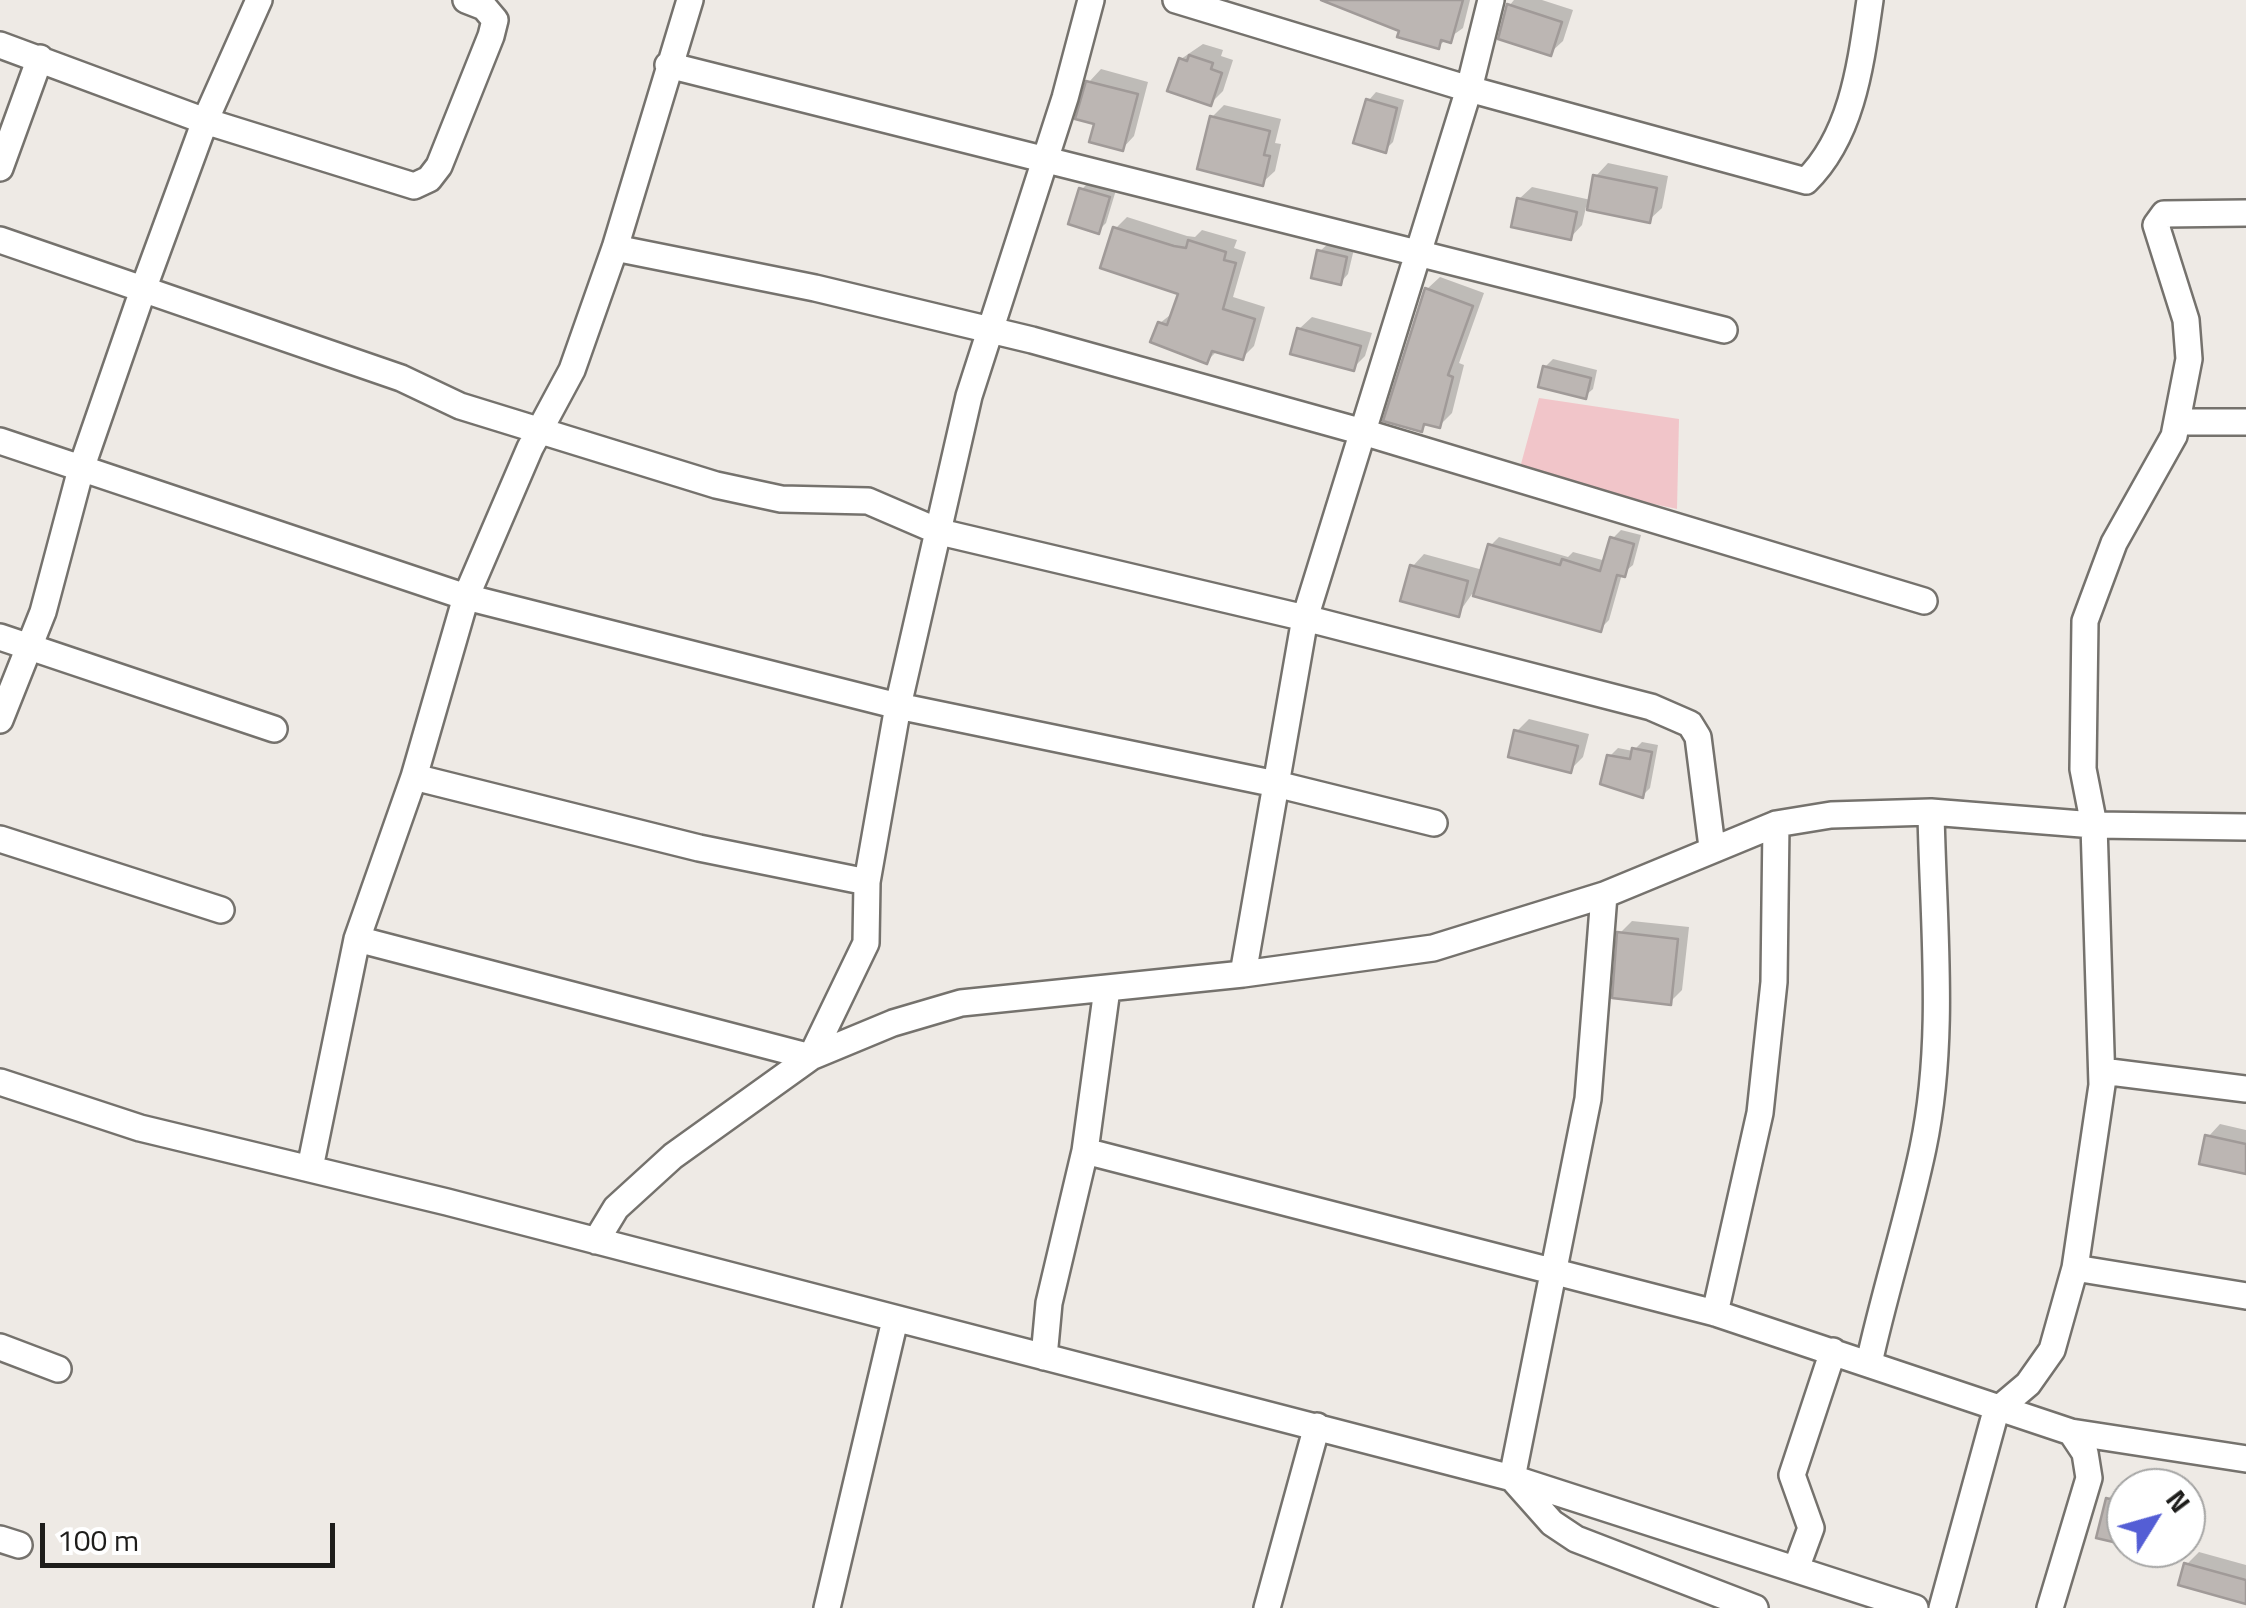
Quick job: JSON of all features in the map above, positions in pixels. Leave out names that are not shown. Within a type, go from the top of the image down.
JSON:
[{"type":"street","points":[[0,720],[29,647],[81,469],[144,286],[206,122],[259,0]]},
{"type":"street","points":[[0,45],[206,122],[414,186],[429,179],[438,166],[491,36],[495,20],[484,7],[466,0]]},
{"type":"street","points":[[310,1168],[357,939],[414,776],[466,597],[572,370],[690,0]]},
{"type":"street","points":[[811,1057],[866,943],[867,882],[898,706],[988,330],[1046,158],[1090,0]]},
{"type":"street","points":[[1176,0],[1468,89],[1806,181],[1830,153],[1858,80],[1870,0]]},
{"type":"street","points":[[1243,974],[1305,618],[1468,89],[1491,0]]},
{"type":"street","points":[[0,168],[40,58]]},
{"type":"street","points":[[668,65],[1724,330]]},
{"type":"street","points":[[1942,1608],[1996,1410],[2028,1384],[2052,1350],[2075,1268],[2102,1071],[2094,825],[2083,769],[2084,621],[2114,543],[2178,422],[2189,359],[2186,320],[2156,225],[2164,214],[2246,213]]},
{"type":"street","points":[[0,240],[144,286],[401,378],[460,406],[614,456],[764,496],[868,501],[940,532],[1305,618],[1651,707],[1690,724],[1703,760],[1712,847]]},
{"type":"street","points":[[614,248],[798,284],[988,330],[1362,432],[1924,601]]},
{"type":"street","points":[[2178,422],[2246,422]]},
{"type":"street","points":[[0,440],[466,597],[898,706],[1276,784],[1434,822]]},
{"type":"street","points":[[0,637],[274,729]]},
{"type":"street","points":[[414,776],[699,848],[867,882]]},
{"type":"street","points":[[1870,1363],[1890,1267],[1924,1147],[1935,1054],[1931,812]]},
{"type":"street","points":[[596,1241],[616,1208],[659,1168],[811,1057],[892,1022],[961,1003],[1243,974],[1433,948],[1604,895],[1712,847],[1776,824],[1831,815],[1931,812],[2094,825],[2246,827]]},
{"type":"street","points":[[1715,1313],[1760,1113],[1774,982],[1776,824]]},
{"type":"street","points":[[0,839],[221,910]]},
{"type":"street","points":[[1512,1478],[1588,1099],[1604,895]]},
{"type":"street","points":[[357,939],[811,1057]]},
{"type":"street","points":[[1044,1357],[1048,1303],[1086,1151],[1107,989]]},
{"type":"street","points":[[2102,1071],[2246,1089]]},
{"type":"street","points":[[0,1082],[140,1128],[310,1168],[1512,1478],[1797,1566],[1915,1608]]},
{"type":"street","points":[[1086,1151],[1715,1313],[2071,1432],[2246,1459]]},
{"type":"street","points":[[2075,1268],[2246,1296]]},
{"type":"street","points":[[827,1608],[895,1320]]},
{"type":"street","points":[[0,1348],[58,1369]]},
{"type":"street","points":[[1797,1566],[1811,1528],[1792,1475],[1833,1351]]},
{"type":"street","points":[[1267,1608],[1317,1426]]},
{"type":"street","points":[[2050,1608],[2089,1478],[2085,1453],[2071,1432]]},
{"type":"street","points":[[1512,1478],[1552,1523],[1576,1539],[1755,1608]]},
{"type":"shaded area","points":[[1539,398],[1679,419],[1677,509],[1518,475]]},
{"type":"building","points":[[1321,0],[1463,0],[1451,43],[1441,40],[1439,49],[1397,37],[1399,31]]},
{"type":"building","points":[[1507,4],[1562,22],[1551,56],[1498,39]]},
{"type":"building","points":[[1189,55],[1213,63],[1211,69],[1222,73],[1211,106],[1167,91],[1179,58],[1187,61]]},
{"type":"building","points":[[1086,81],[1138,94],[1123,151],[1089,142],[1094,124],[1075,119]]},
{"type":"building","points":[[1366,99],[1397,108],[1386,153],[1353,143]]},
{"type":"building","points":[[1210,116],[1270,131],[1264,155],[1270,156],[1263,186],[1197,169]]},
{"type":"building","points":[[1593,175],[1657,188],[1650,223],[1587,210]]},
{"type":"building","points":[[1079,188],[1110,197],[1099,234],[1068,224]]},
{"type":"building","points":[[1517,198],[1577,212],[1571,240],[1511,227]]},
{"type":"building","points":[[1113,227],[1174,246],[1186,248],[1188,240],[1226,252],[1224,260],[1236,263],[1223,309],[1255,319],[1243,360],[1212,351],[1207,364],[1150,342],[1158,322],[1167,325],[1178,294],[1100,268]]},
{"type":"building","points":[[1317,250],[1347,257],[1341,285],[1311,278]]},
{"type":"building","points":[[1425,288],[1473,306],[1448,375],[1453,377],[1440,428],[1424,424],[1422,432],[1383,421]]},
{"type":"building","points":[[1297,328],[1361,346],[1354,371],[1290,354]]},
{"type":"building","points":[[1543,366],[1591,378],[1586,399],[1538,387]]},
{"type":"building","points":[[1610,537],[1634,544],[1625,577],[1617,575],[1601,632],[1473,596],[1488,544],[1560,565],[1562,559],[1600,571]]},
{"type":"building","points":[[1410,565],[1468,581],[1459,617],[1400,601]]},
{"type":"building","points":[[1514,730],[1578,746],[1571,773],[1508,757]]},
{"type":"building","points":[[1632,748],[1652,752],[1643,798],[1600,784],[1607,755],[1630,759]]},
{"type":"building","points":[[1617,932],[1678,939],[1671,1005],[1612,998]]},
{"type":"building","points":[[2205,1135],[2246,1144],[2246,1174],[2199,1164]]},
{"type":"building","points":[[2106,1498],[2106,1540],[2096,1538]]},
{"type":"building","points":[[2183,1568],[2202,1568],[2246,1580],[2246,1604],[2178,1585]]}]
